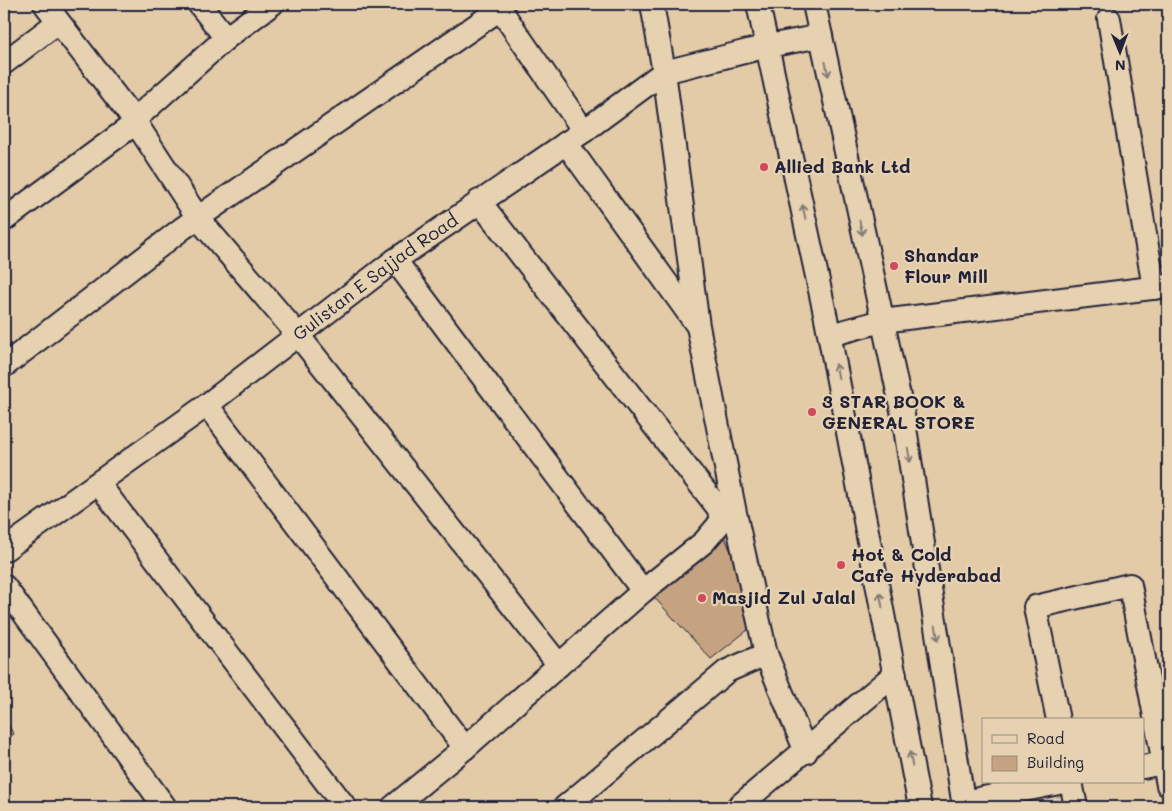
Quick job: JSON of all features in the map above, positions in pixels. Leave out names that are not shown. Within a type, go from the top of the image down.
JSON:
[{"type":"street","points":[[45,4],[198,218],[298,335],[559,665]]},
{"type":"street","points":[[199,4],[226,38]]},
{"type":"street","points":[[4,220],[130,125],[226,38],[272,4]]},
{"type":"street","points":[[652,4],[664,72],[698,326],[766,654],[806,752]]},
{"type":"street","points":[[758,4],[830,335],[920,807]]},
{"type":"street","points":[[814,4],[903,414],[964,804],[1055,784]]},
{"type":"street","points":[[4,366],[198,218],[500,6],[575,137],[698,326]]},
{"type":"street","points":[[830,335],[882,321],[1161,287],[1109,20]]},
{"type":"street","points":[[4,62],[58,22]]},
{"type":"street","name":"Gulistan E Sajjad Road","points":[[4,550],[207,405],[395,260],[575,137],[664,72],[768,46],[820,36]]},
{"type":"street","points":[[393,807],[465,748],[643,591],[713,533],[720,522],[719,509],[479,201]]},
{"type":"street","points":[[395,260],[643,591]]},
{"type":"street","points":[[207,405],[465,748]]},
{"type":"street","points":[[98,483],[345,807]]},
{"type":"street","points":[[1058,718],[1035,607],[1130,585],[1158,764],[1168,785]]},
{"type":"street","points":[[4,586],[165,807]]},
{"type":"street","points":[[565,807],[727,672],[766,654]]},
{"type":"street","points":[[738,807],[806,752],[895,674]]},
{"type":"street","points":[[1071,784],[1076,807]]},
{"type":"building","name":"Masjid Zul Jalal","points":[[723,533],[745,585],[754,625],[711,659],[652,595]]},
{"type":"building","points":[[4,720],[14,734],[4,742]]},
{"type":"place","name":"Allied Bank Ltd","points":[[764,167]]},
{"type":"place","name":"Shandar Flour Mill","points":[[894,266]]},
{"type":"place","name":"3 STAR BOOK & GENERAL STORE","points":[[812,412]]},
{"type":"place","name":"Hot & Cold Cafe Hyderabad","points":[[841,565]]},
{"type":"place","name":"Masjid Zul Jalal","points":[[702,598]]}]
